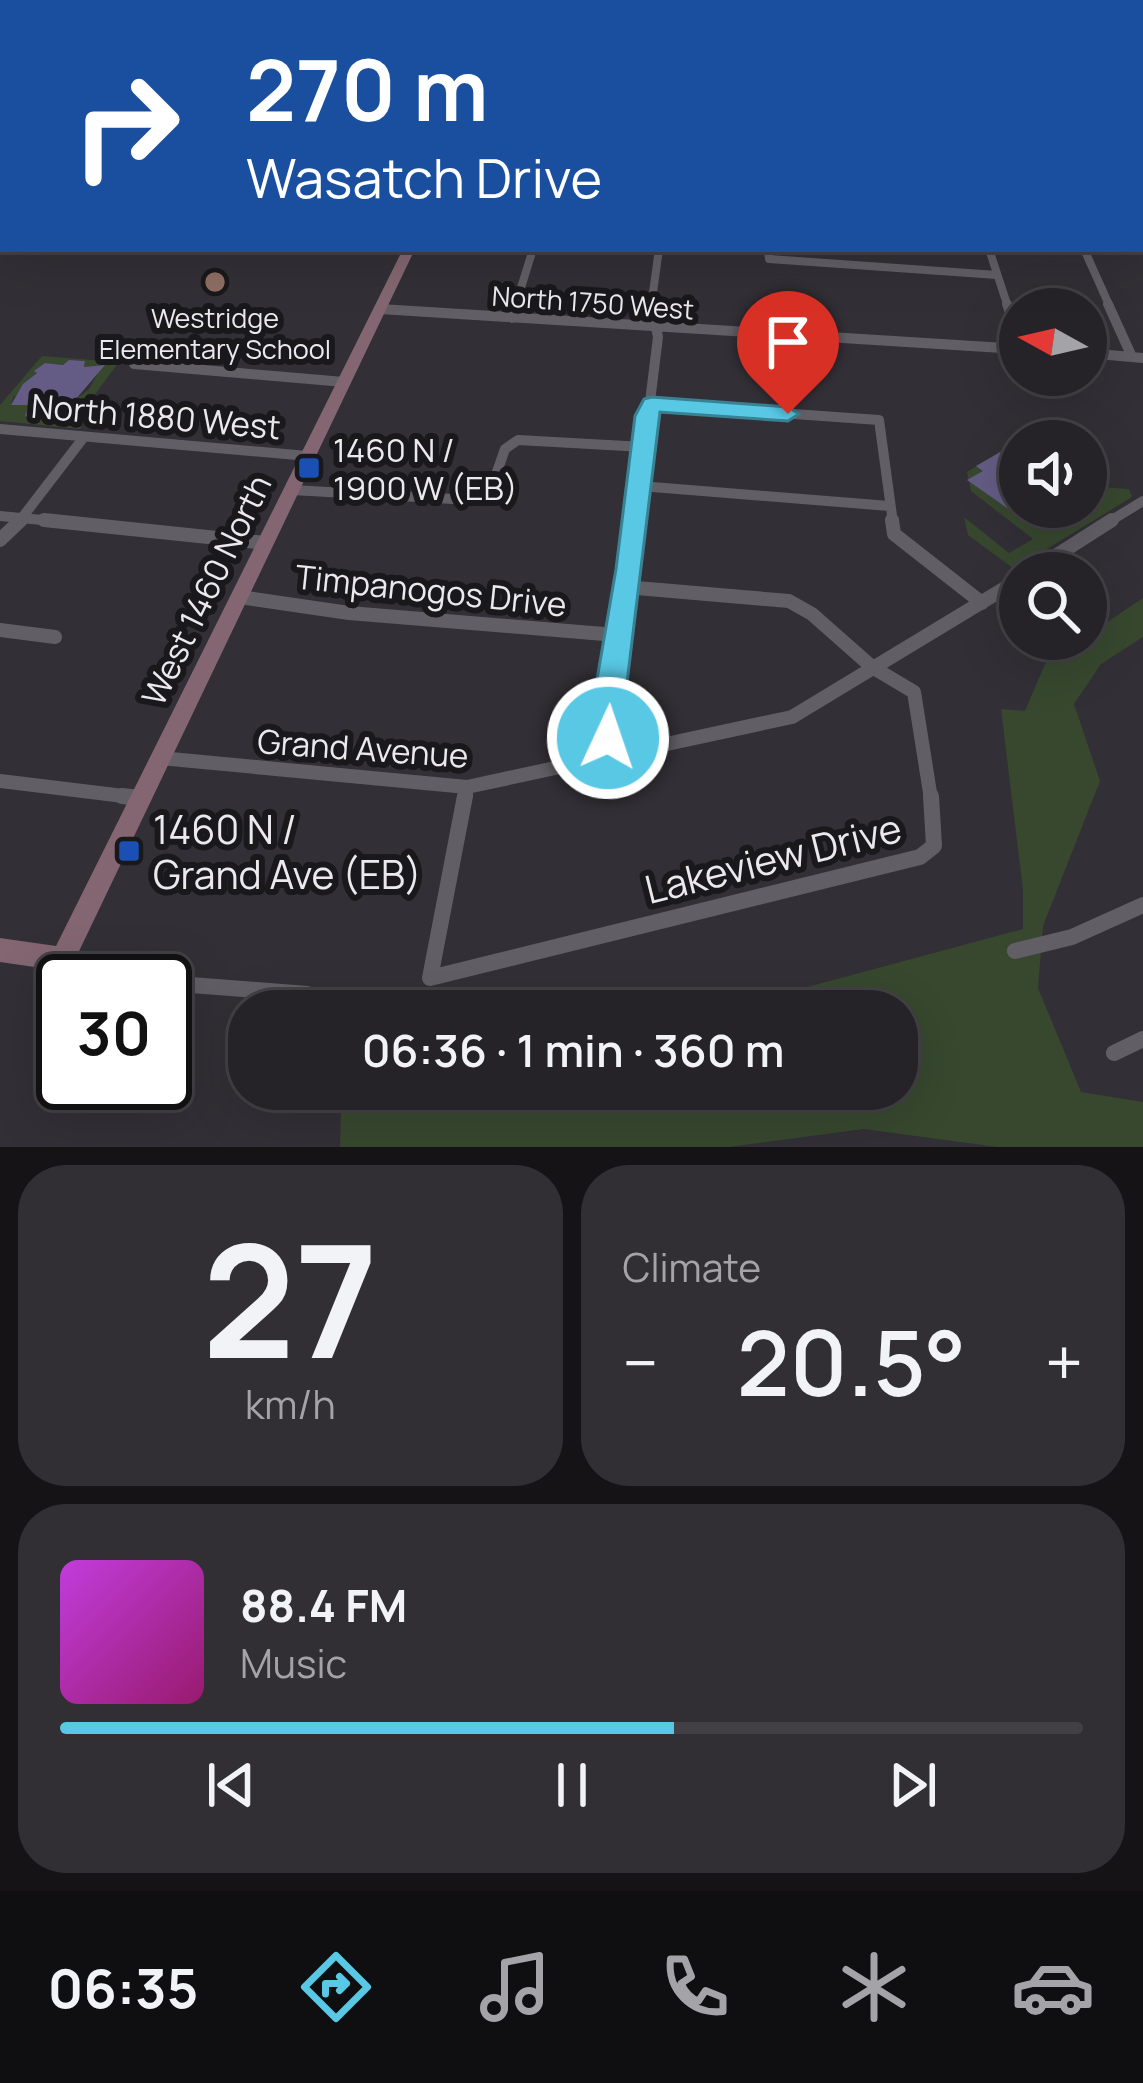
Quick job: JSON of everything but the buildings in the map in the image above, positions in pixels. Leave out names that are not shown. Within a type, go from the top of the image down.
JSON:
[{"type":"street","name":"West 1460 North","points":[[64,954],[408,252]]},
{"type":"street","points":[[512,318],[532,252]]},
{"type":"street","points":[[615,754],[605,720],[652,404],[658,337],[650,313],[659,252]]},
{"type":"street","points":[[860,252],[862,266]]},
{"type":"street","points":[[990,252],[1002,288]]},
{"type":"street","points":[[1085,252],[1137,357]]},
{"type":"street","points":[[769,254],[998,275]]},
{"type":"street","name":"North 1750 West","points":[[380,310],[999,344]]},
{"type":"street","points":[[1107,355],[1137,357]]},
{"type":"street","points":[[134,364],[344,382]]},
{"type":"street","points":[[652,404],[879,420],[889,506],[900,540],[982,603]]},
{"type":"street","name":"North 1880 West","points":[[0,429],[308,456]]},
{"type":"street","points":[[0,539],[24,518],[84,437]]},
{"type":"street","points":[[292,490],[471,500],[493,489],[505,449],[512,443],[526,439],[644,447]]},
{"type":"street","points":[[640,486],[889,506]]},
{"type":"street","points":[[1062,552],[1143,501]]},
{"type":"street","points":[[0,516],[266,543]]},
{"type":"street","name":"Lakeview Drive","points":[[466,787],[430,977],[926,854],[936,835],[918,699],[907,684],[875,669],[808,610],[789,601],[625,586]]},
{"type":"street","name":"Grand Avenue","points":[[160,758],[466,787],[792,717],[999,592]]},
{"type":"street","name":"Timpanogos Drive","points":[[240,597],[349,613],[616,635]]},
{"type":"street","points":[[0,630],[55,637]]},
{"type":"street","points":[[0,781],[140,798]]},
{"type":"street","points":[[1015,951],[1072,937],[1143,904]]},
{"type":"street","points":[[0,950],[36,955]]},
{"type":"street","points":[[192,985],[255,990]]},
{"type":"street","points":[[1114,1053],[1143,1039]]},
{"type":"green space","points":[[42,356],[119,362],[78,417],[84,422],[80,429],[0,421],[0,405]],"holes":[[[85,361],[84,367],[102,366],[89,389],[76,399],[84,403],[72,412],[53,407],[33,418],[25,416],[29,405],[11,405],[14,396],[21,395],[23,384],[45,363]]]},
{"type":"green space","points":[[999,452],[999,513],[971,491],[967,472]]},
{"type":"green space","points":[[1107,487],[1129,489],[1132,497],[1107,512]]},
{"type":"green space","points":[[964,517],[1008,552],[999,552],[999,558],[968,535]]},
{"type":"green space","points":[[1019,528],[1081,528],[1042,552],[1011,552],[1033,539]]},
{"type":"green space","points":[[1143,598],[1143,637],[1101,664],[1074,704],[1100,781],[1043,926],[1038,988],[1081,1092],[1143,1102],[1143,1147],[997,1147],[864,1129],[729,1147],[340,1147],[341,1112],[349,1110],[918,1110],[918,990],[796,990],[1023,929],[1023,890],[1001,709],[1025,711],[1051,660],[1107,660],[1107,622]]},
{"type":"place","name":"Westridge Elementary School","points":[[215,282]]},
{"type":"place","name":"1460 N / 1900 W (EB)","points":[[309,468]]},
{"type":"place","name":"1460 N / Grand Ave (EB)","points":[[129,851]]},
{"type":"route","points":[[608,738],[605,720],[616,635],[629,569],[646,416],[652,404],[788,414]]}]
